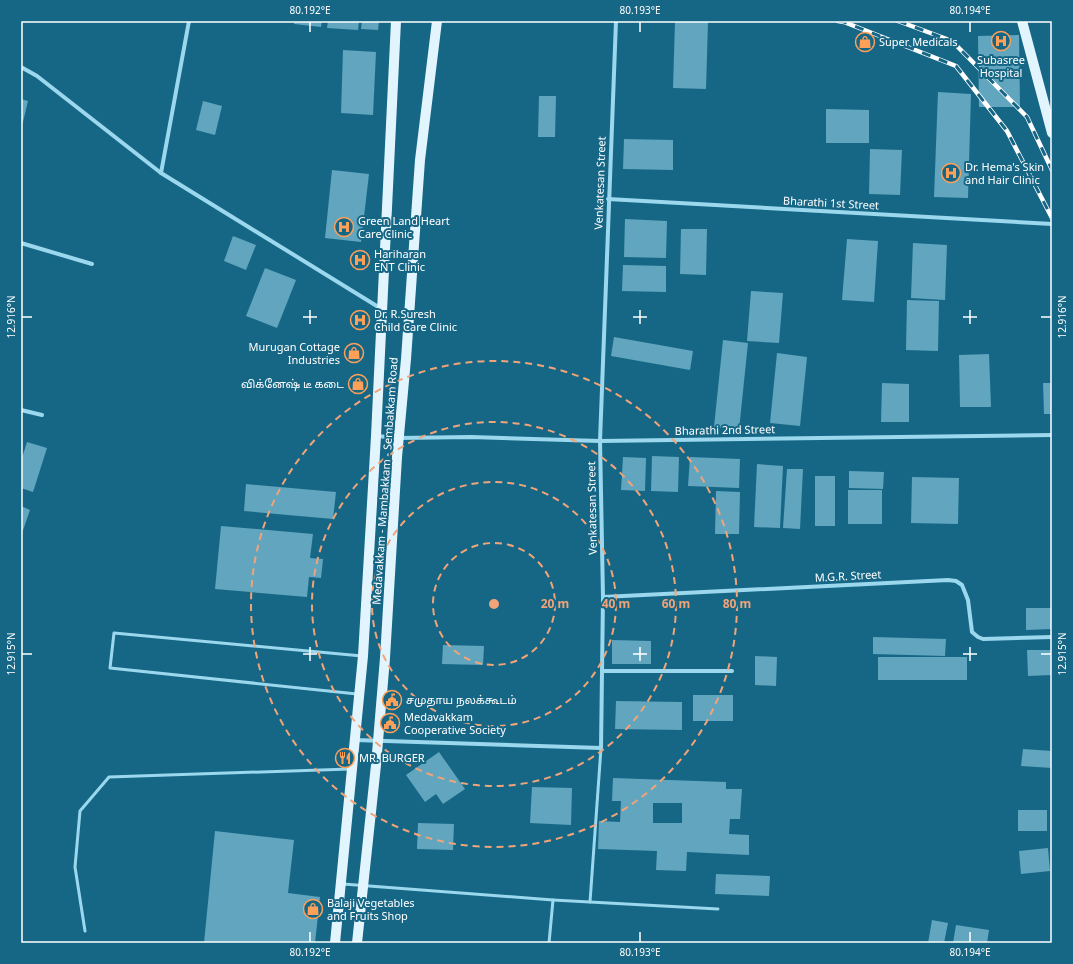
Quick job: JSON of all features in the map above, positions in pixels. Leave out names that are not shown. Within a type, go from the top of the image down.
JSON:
[{"type":"main road","name":"Medavakkam - Mambakkam - Sembakkam Road","points":[[334,943],[363,656],[376,436],[396,21]]},
{"type":"main road","name":"Medavakkam - Mambakkam - Sembakkam Road","points":[[357,943],[364,886],[385,658],[399,438],[420,160],[437,21]]},
{"type":"main road","points":[[1022,21],[1052,133]]},
{"type":"street","points":[[162,172],[188,21]]},
{"type":"street","name":"Venkatesan Street","points":[[601,748],[603,597],[600,441],[608,199],[616,21]]},
{"type":"street","points":[[21,67],[37,76],[162,172],[382,309]]},
{"type":"street","name":"Bharathi 1st Street","points":[[608,199],[1052,224]]},
{"type":"street","points":[[21,243],[92,264]]},
{"type":"street","points":[[21,410],[42,415]]},
{"type":"street","name":"Bharathi 2nd Street","points":[[376,436],[399,438],[471,437],[600,441],[1052,435]]},
{"type":"street","name":"M.G.R. Street","points":[[603,597],[948,580],[956,581],[962,585],[968,600],[972,632],[978,637],[983,639],[1052,637]]},
{"type":"street","points":[[602,671],[732,671]]},
{"type":"street","points":[[355,740],[601,748]]},
{"type":"lane","points":[[360,695],[110,668],[114,633],[363,656]]},
{"type":"lane","points":[[590,902],[601,748]]},
{"type":"lane","points":[[85,931],[75,868],[80,811],[109,777],[352,769]]},
{"type":"lane","points":[[341,884],[553,900],[718,909]]},
{"type":"lane","points":[[549,943],[553,900]]},
{"type":"building","points":[[294,21],[322,21],[321,27],[294,24]]},
{"type":"building","points":[[328,21],[359,21],[358,30],[327,28]]},
{"type":"building","points":[[362,21],[379,21],[378,30],[361,29]]},
{"type":"building","points":[[675,21],[708,22],[706,89],[673,88]]},
{"type":"building","points":[[1019,35],[1020,107],[979,107],[978,36]]},
{"type":"building","points":[[343,50],[376,52],[373,115],[341,113]]},
{"type":"building","points":[[938,92],[971,94],[968,198],[934,197]]},
{"type":"building","points":[[539,96],[556,96],[555,137],[538,137]]},
{"type":"building","points":[[21,99],[28,101],[22,126],[21,126]]},
{"type":"building","points":[[203,101],[222,106],[215,135],[196,130]]},
{"type":"building","points":[[826,109],[869,110],[869,143],[826,143]]},
{"type":"building","points":[[624,139],[673,140],[673,170],[623,169]]},
{"type":"building","points":[[870,149],[902,150],[900,195],[869,194]]},
{"type":"building","points":[[332,170],[369,174],[361,242],[325,238]]},
{"type":"building","points":[[625,219],[667,221],[666,258],[624,257]]},
{"type":"building","points":[[681,229],[707,229],[706,275],[680,274]]},
{"type":"building","points":[[233,236],[256,245],[246,270],[224,261]]},
{"type":"building","points":[[847,239],[878,241],[874,302],[842,300]]},
{"type":"building","points":[[913,243],[947,245],[945,300],[911,298]]},
{"type":"building","points":[[623,265],[666,266],[666,292],[622,291]]},
{"type":"building","points":[[265,268],[296,280],[277,328],[246,316]]},
{"type":"building","points":[[751,291],[783,293],[779,343],[747,341]]},
{"type":"building","points":[[907,300],[939,301],[938,351],[906,350]]},
{"type":"building","points":[[614,337],[693,351],[690,370],[611,356]]},
{"type":"building","points":[[723,340],[748,343],[739,430],[714,427]]},
{"type":"building","points":[[777,353],[807,357],[800,426],[770,423]]},
{"type":"building","points":[[989,354],[991,407],[960,407],[959,355]]},
{"type":"building","points":[[882,383],[909,384],[909,422],[881,422]]},
{"type":"building","points":[[1043,383],[1052,383],[1052,414],[1044,414]]},
{"type":"building","points":[[27,442],[47,448],[33,492],[21,488],[21,461]]},
{"type":"building","points":[[652,456],[679,457],[678,492],[651,491]]},
{"type":"building","points":[[623,457],[646,458],[645,491],[621,490]]},
{"type":"building","points":[[690,457],[740,459],[739,488],[688,486]]},
{"type":"building","points":[[757,464],[783,466],[780,528],[754,527]]},
{"type":"building","points":[[787,469],[803,469],[800,529],[783,528]]},
{"type":"building","points":[[849,471],[884,472],[883,489],[849,488]]},
{"type":"building","points":[[815,476],[835,476],[835,526],[815,526]]},
{"type":"building","points":[[912,477],[959,478],[958,524],[911,523]]},
{"type":"building","points":[[246,484],[336,492],[333,519],[244,511]]},
{"type":"building","points":[[848,490],[882,490],[882,524],[848,524]]},
{"type":"building","points":[[716,491],[740,492],[739,534],[715,534]]},
{"type":"building","points":[[21,506],[30,510],[21,536]]},
{"type":"building","points":[[221,526],[313,534],[310,558],[323,559],[321,578],[309,577],[307,597],[215,589]]},
{"type":"building","points":[[1026,608],[1052,608],[1052,629],[1026,630]]},
{"type":"building","points":[[873,637],[946,639],[945,656],[873,654]]},
{"type":"building","points":[[612,640],[651,641],[651,664],[612,664]]},
{"type":"building","points":[[443,645],[484,646],[483,665],[442,664]]},
{"type":"building","points":[[1027,650],[1052,650],[1052,675],[1028,676]]},
{"type":"building","points":[[755,656],[777,657],[776,686],[755,685]]},
{"type":"building","points":[[878,657],[967,657],[967,680],[878,680]]},
{"type":"building","points":[[693,695],[733,695],[733,721],[693,721]]},
{"type":"building","points":[[616,701],[682,702],[682,730],[615,729]]},
{"type":"building","points":[[1023,749],[1052,751],[1052,768],[1021,766]]},
{"type":"building","points":[[439,752],[465,789],[443,804],[436,794],[425,802],[406,775]]},
{"type":"building","points":[[613,778],[726,782],[726,789],[742,789],[740,819],[730,819],[729,834],[749,835],[749,855],[687,852],[686,871],[656,870],[657,851],[598,849],[599,821],[620,822],[621,801],[612,801]],"holes":[[[653,803],[682,803],[682,823],[653,823]]]},
{"type":"building","points":[[532,787],[572,788],[571,825],[530,823]]},
{"type":"building","points":[[1018,810],[1047,810],[1047,831],[1018,831]]},
{"type":"building","points":[[418,823],[454,824],[453,850],[417,849]]},
{"type":"building","points":[[215,831],[294,840],[288,893],[320,897],[315,943],[204,943]]},
{"type":"building","points":[[1048,848],[1050,871],[1021,874],[1019,851]]},
{"type":"building","points":[[716,874],[770,876],[769,896],[715,894]]},
{"type":"building","points":[[932,920],[948,923],[944,943],[928,943]]},
{"type":"building","points":[[956,925],[989,930],[987,943],[953,943]]},
{"type":"railway","points":[[838,21],[844,22],[956,66],[1007,131],[1052,218]]},
{"type":"railway","points":[[898,21],[952,41],[1027,117],[1052,170]]},
{"type":"place","name":"Subasree Hospital","points":[[1001,41]]},
{"type":"place","name":"Super Medicals","points":[[865,42]]},
{"type":"place","name":"Dr. Hema's Skin and Hair Clinic","points":[[951,173]]},
{"type":"place","name":"Green Land Heart Care Clinic","points":[[344,227]]},
{"type":"place","name":"Hariharan ENT Clinic","points":[[360,260]]},
{"type":"place","name":"Dr. R.Suresh Child Care Clinic","points":[[360,320]]},
{"type":"place","name":"Murugan Cottage Industries","points":[[354,353]]},
{"type":"place","name":"விக்னேஷ் டீ கடை","points":[[358,384]]},
{"type":"place","name":"சமுதாய நலக்கூடம்","points":[[392,700]]},
{"type":"place","name":"Medavakkam Cooperative Society","points":[[390,723]]},
{"type":"place","name":"MR. BURGER","points":[[345,758]]},
{"type":"place","name":"Balaji Vegetables and Fruits Shop","points":[[313,909]]}]
